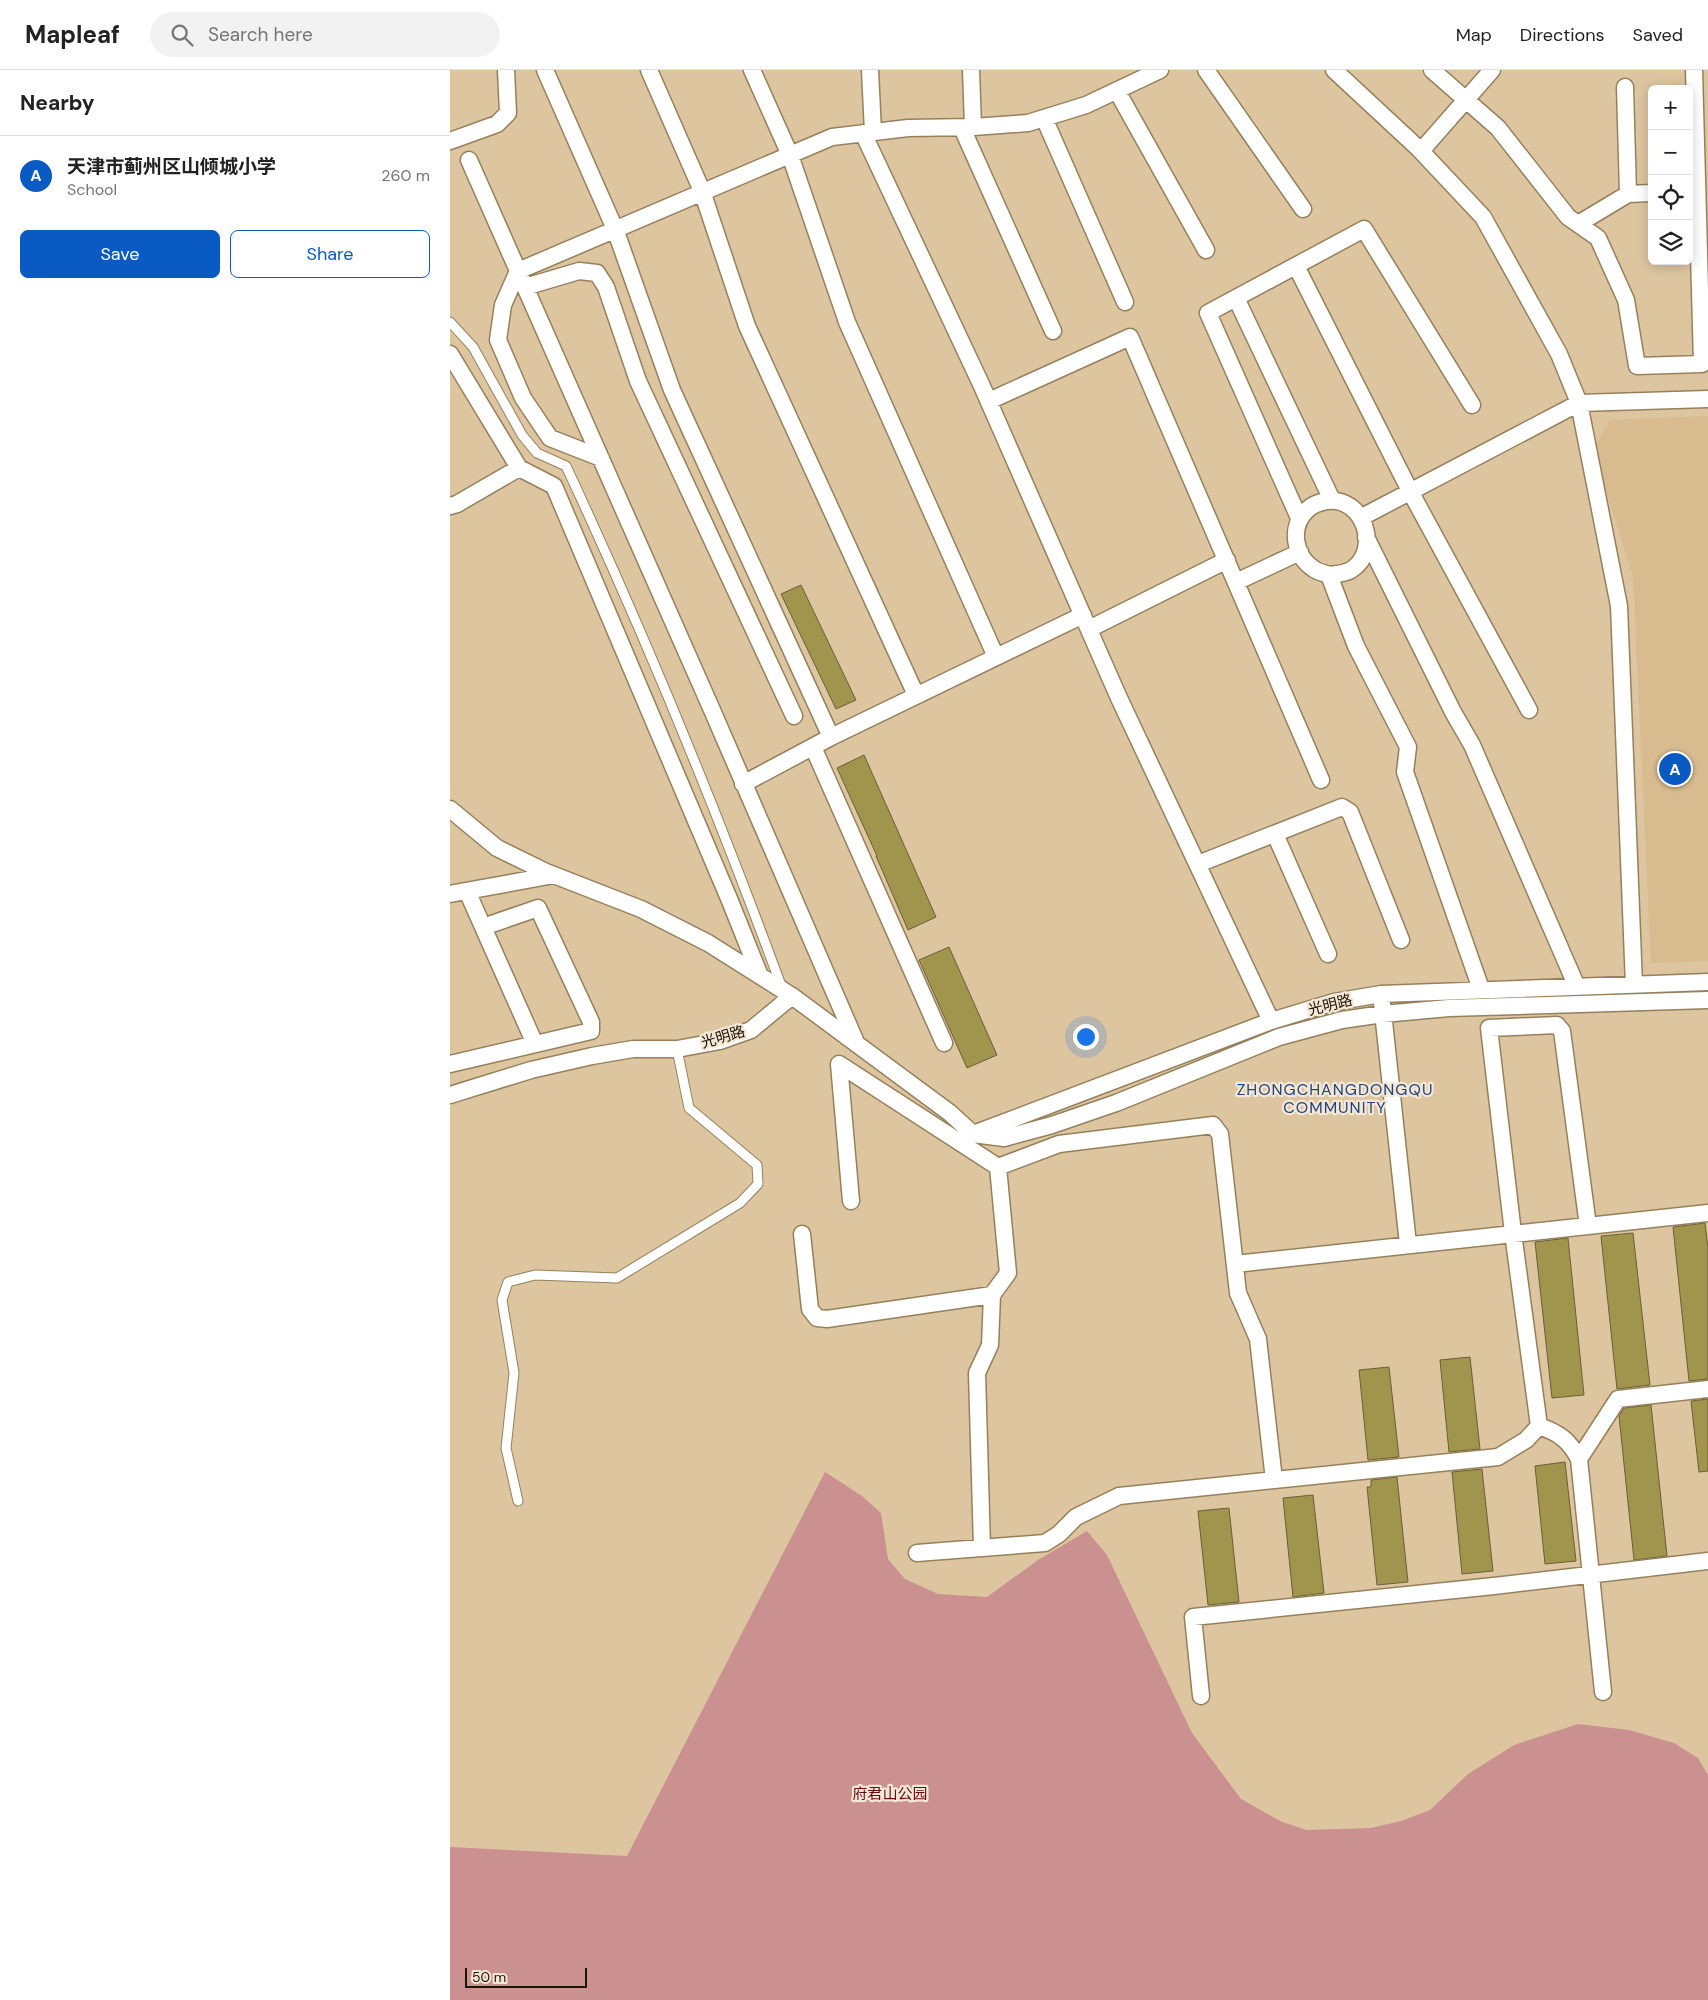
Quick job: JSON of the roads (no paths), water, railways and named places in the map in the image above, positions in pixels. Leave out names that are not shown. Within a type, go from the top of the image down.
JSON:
[{"type":"street","points":[[450,141],[497,124],[508,113],[506,70]]},
{"type":"street","points":[[546,70],[614,230],[672,390],[831,737]]},
{"type":"street","points":[[649,70],[702,192],[747,326],[916,695]]},
{"type":"street","points":[[752,70],[790,154],[847,322],[996,657]]},
{"type":"street","points":[[870,70],[868,133],[989,401],[1119,698],[1271,1021]]},
{"type":"street","points":[[971,70],[968,127],[1053,331]]},
{"type":"street","points":[[601,458],[550,438],[523,398],[498,340],[502,305],[518,271],[832,137],[908,128],[1028,123],[1086,105],[1160,70]]},
{"type":"street","points":[[1206,70],[1303,209]]},
{"type":"street","points":[[1334,70],[1421,151],[1483,217],[1559,354],[1579,403],[1619,606],[1634,985]]},
{"type":"street","points":[[1432,70],[1498,128],[1568,217],[1598,238],[1626,300],[1637,366],[1702,364],[1693,191],[1694,70]]},
{"type":"street","points":[[1421,151],[1492,70]]},
{"type":"street","points":[[1625,87],[1628,194]]},
{"type":"street","points":[[1117,91],[1206,250]]},
{"type":"street","points":[[1044,118],[1125,302]]},
{"type":"street","points":[[469,160],[856,1042]]},
{"type":"street","points":[[1578,224],[1628,194],[1648,193]]},
{"type":"street","points":[[1299,518],[1208,313],[1364,230],[1472,405]]},
{"type":"street","points":[[1296,266],[1410,492],[1529,710]]},
{"type":"street","points":[[525,287],[579,271],[597,273],[606,287],[638,381],[794,716]]},
{"type":"street","points":[[1236,298],[1332,500]]},
{"type":"street","points":[[989,401],[1130,337],[1321,780]]},
{"type":"street","points":[[450,354],[519,468],[554,486],[760,976]]},
{"type":"street","points":[[1362,517],[1579,403],[1708,399]]},
{"type":"street","points":[[450,506],[458,504],[519,468]]},
{"type":"street","points":[[1332,500],[1350,505],[1362,517],[1367,532],[1366,546],[1361,561],[1351,570],[1341,574],[1329,575],[1315,570],[1304,561],[1295,532],[1299,518],[1308,509],[1321,502],[1332,500]]},
{"type":"street","points":[[1366,537],[1453,712],[1472,745],[1578,987]]},
{"type":"street","points":[[1236,582],[1300,552]]},
{"type":"street","points":[[743,784],[831,737],[996,657],[1086,622],[1226,560]]},
{"type":"street","points":[[1329,575],[1356,646],[1408,747],[1405,772],[1481,989]]},
{"type":"street","points":[[813,747],[944,1042]]},
{"type":"street","points":[[1198,864],[1342,808],[1350,812],[1401,940]]},
{"type":"street","points":[[450,809],[497,848],[554,875],[641,909],[708,944],[788,993],[856,1042],[950,1114],[973,1134]]},
{"type":"street","points":[[1275,834],[1328,954]]},
{"type":"street","points":[[450,894],[554,875]]},
{"type":"street","points":[[467,891],[535,1044]]},
{"type":"street","points":[[450,1064],[591,1031],[591,1022],[538,908],[483,927]]},
{"type":"street","name":"光明路","points":[[973,1134],[1271,1021],[1334,1002],[1381,994],[1708,982]]},
{"type":"street","name":"光明路","points":[[450,1095],[531,1070],[592,1056],[632,1049],[677,1049],[720,1041],[751,1030],[788,993]]},
{"type":"street","points":[[1381,994],[1408,1244]]},
{"type":"street","name":"光明路","points":[[973,1134],[1004,1138],[1052,1125],[1125,1099],[1278,1036],[1334,1022],[1383,1014],[1449,1008],[1708,1000]]},
{"type":"street","points":[[1539,1426],[1513,1233],[1489,1028],[1557,1025],[1562,1031],[1588,1226]]},
{"type":"street","points":[[850,1201],[839,1064],[998,1167]]},
{"type":"street","points":[[998,1167],[1059,1144],[1213,1125],[1220,1134],[1238,1293],[1258,1339],[1274,1480]]},
{"type":"street","points":[[982,1548],[977,1373],[990,1345],[992,1295],[1008,1273],[998,1167]]},
{"type":"street","points":[[1235,1264],[1708,1213]]},
{"type":"street","points":[[802,1234],[810,1309],[817,1318],[827,1319],[992,1295]]},
{"type":"street","points":[[1579,1458],[1618,1399],[1708,1389]]},
{"type":"street","points":[[1539,1426],[1556,1432],[1572,1447],[1579,1458],[1603,1692]]},
{"type":"street","points":[[917,1553],[1045,1543],[1059,1534],[1076,1517],[1119,1496],[1498,1457],[1526,1440],[1539,1426]]},
{"type":"street","points":[[1201,1696],[1194,1617],[1708,1561]]},
{"type":"lane","points":[[450,322],[473,347],[522,435],[537,453],[566,466],[607,554],[720,821],[788,993]]},
{"type":"lane","points":[[518,1502],[506,1448],[514,1373],[502,1300],[508,1282],[535,1275],[617,1278],[740,1203],[758,1184],[757,1165],[689,1108],[677,1049]]},
{"type":"place","name":"天津市蓟州区山倾城小学","points":[[1675,769]]},
{"type":"district","name":"ZHONGCHANGDONGQU COMMUNITY","points":[[1335,1098]]},
{"type":"park label","name":"府君山公园","points":[[890,1794]]}]
